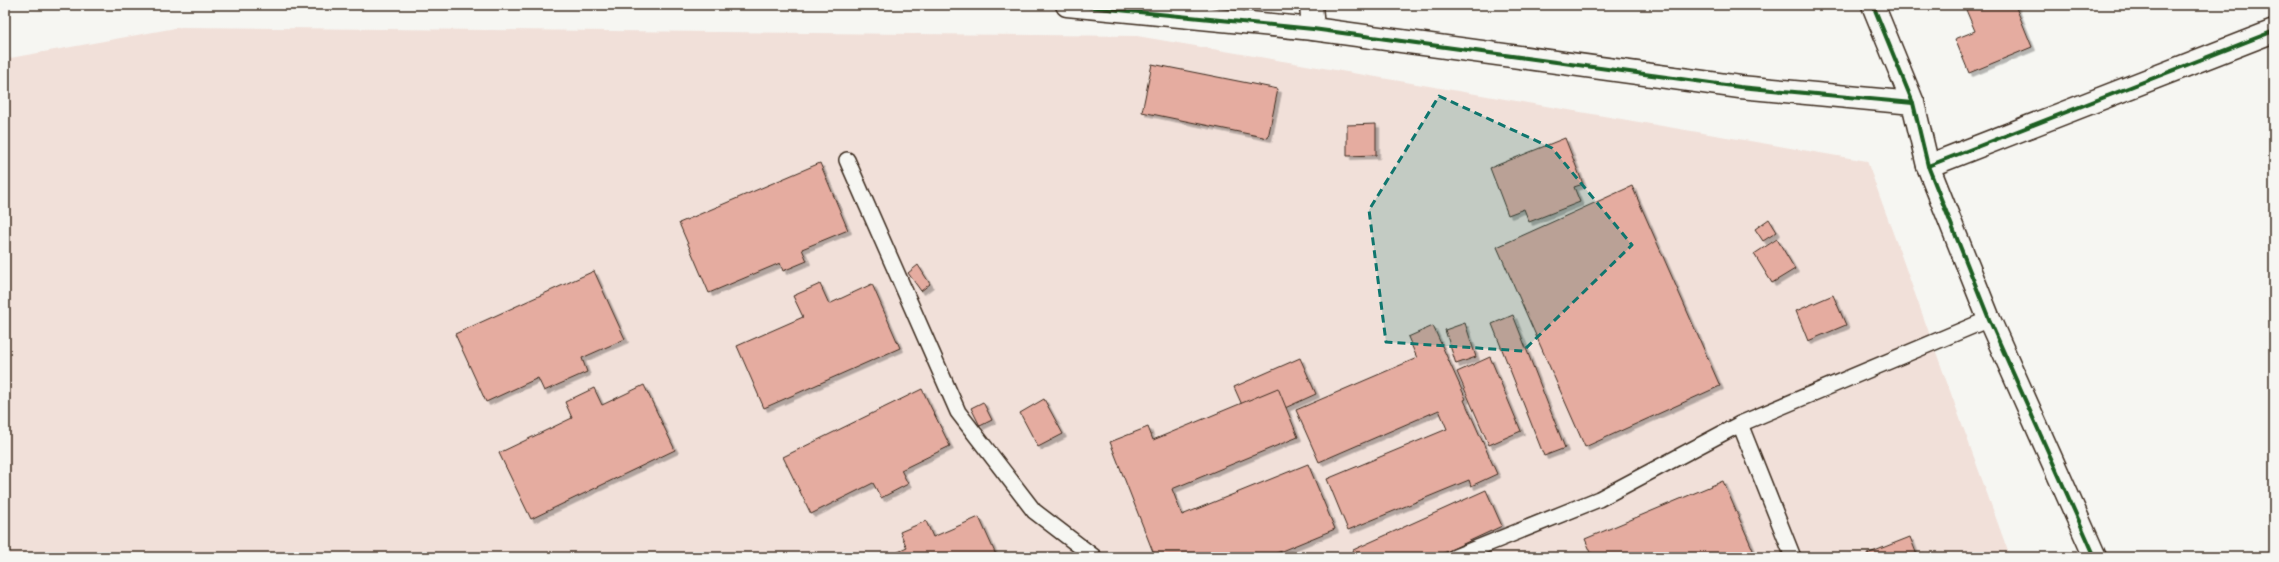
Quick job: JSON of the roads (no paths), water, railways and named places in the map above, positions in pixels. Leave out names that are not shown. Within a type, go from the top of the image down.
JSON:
[{"type":"street","points":[[1067,5],[1313,29],[1740,87],[1913,103]]},
{"type":"street","points":[[1311,5],[1313,29]]},
{"type":"street","points":[[1873,5],[1913,103],[1928,166],[1989,319],[2095,557]]},
{"type":"street","points":[[1928,166],[2274,31]]},
{"type":"lane","points":[[847,160],[958,412],[1034,511],[1094,557]]},
{"type":"lane","points":[[1456,557],[1599,499],[1740,424],[1989,319]]},
{"type":"lane","points":[[1740,424],[1793,557]]}]
